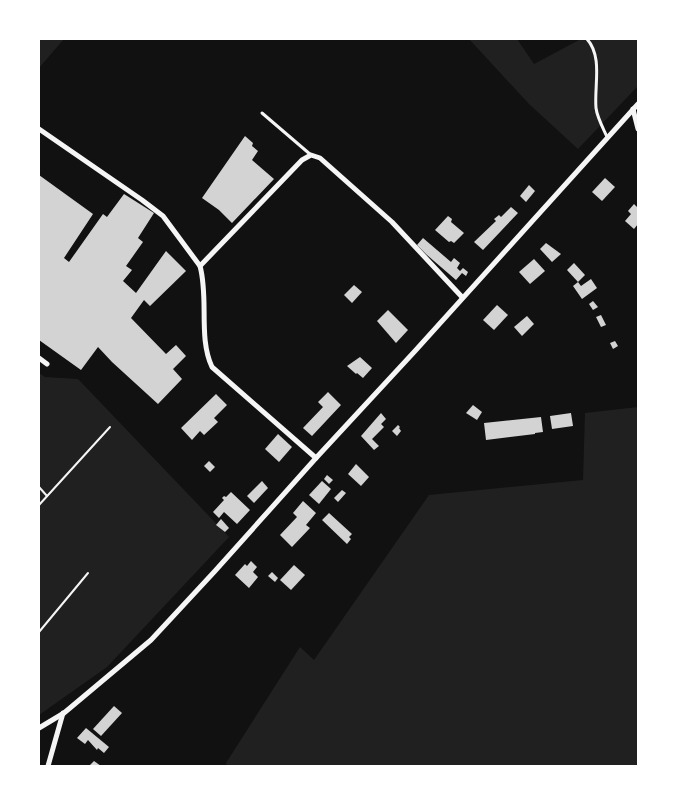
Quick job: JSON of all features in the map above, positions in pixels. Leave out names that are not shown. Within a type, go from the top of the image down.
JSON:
[{"type":"street","points":[[39,728],[64,713],[151,640],[216,571],[316,458],[638,104]]},
{"type":"street","points":[[633,109],[638,129]]},
{"type":"street","points":[[39,129],[163,216],[200,266],[205,291],[206,355],[212,367],[316,458]]},
{"type":"street","points":[[200,266],[302,160],[311,155],[320,158],[392,222],[462,297]]},
{"type":"street","points":[[39,358],[47,364]]},
{"type":"street","points":[[48,766],[64,713]]},
{"type":"lane","points":[[588,39],[597,64],[596,110],[607,138]]},
{"type":"lane","points":[[262,113],[311,155]]},
{"type":"path","points":[[39,505],[110,428]]},
{"type":"path","points":[[39,488],[48,496]]},
{"type":"path","points":[[39,632],[88,573]]},
{"type":"shaded area","points":[[39,39],[64,39],[39,68]]},
{"type":"shaded area","points":[[469,39],[517,39],[534,64],[581,39],[638,39],[638,86],[578,149],[529,104]]},
{"type":"shaded area","points":[[39,373],[45,377],[78,379],[229,537],[107,667],[39,715]]},
{"type":"shaded area","points":[[638,407],[638,766],[227,766],[226,763],[300,647],[314,660],[429,495],[583,480],[585,413]]},
{"type":"building","points":[[245,136],[258,151],[252,160],[274,179],[232,223],[219,210],[202,198]]},
{"type":"building","points":[[39,175],[93,214],[64,258],[69,262],[103,214],[107,217],[124,194],[154,213],[138,238],[143,242],[126,266],[132,270],[123,281],[136,293],[166,251],[186,271],[150,306],[144,300],[131,318],[166,354],[176,345],[186,356],[173,369],[182,379],[158,404],[98,347],[81,370],[39,340]]},
{"type":"building","points":[[605,178],[615,187],[602,201],[592,192]]},
{"type":"building","points":[[529,185],[535,191],[526,202],[520,196]]},
{"type":"building","points":[[634,204],[638,208],[638,224],[634,229],[625,221],[631,214],[628,211]]},
{"type":"building","points":[[511,207],[518,213],[483,250],[474,242],[496,221],[494,219],[499,215],[501,217]]},
{"type":"building","points":[[448,216],[452,219],[451,222],[464,233],[454,243],[449,242],[435,230]]},
{"type":"building","points":[[423,238],[451,262],[454,258],[460,263],[457,268],[460,271],[463,268],[468,272],[466,276],[462,273],[456,280],[427,255],[417,245]]},
{"type":"building","points":[[546,243],[561,254],[552,262],[540,249]]},
{"type":"building","points":[[534,259],[545,271],[530,284],[519,272]]},
{"type":"building","points":[[574,263],[585,275],[578,282],[567,270]]},
{"type":"building","points":[[591,279],[597,288],[582,299],[573,286],[578,282],[581,286]]},
{"type":"building","points":[[354,285],[362,292],[352,303],[344,295]]},
{"type":"building","points":[[593,301],[598,307],[593,310],[589,304]]},
{"type":"building","points":[[497,305],[508,315],[494,330],[483,320]]},
{"type":"building","points":[[388,310],[408,330],[396,343],[377,321]]},
{"type":"building","points":[[601,315],[606,325],[601,327],[596,317]]},
{"type":"building","points":[[527,316],[534,324],[522,336],[514,327]]},
{"type":"building","points":[[615,341],[618,346],[613,349],[610,343]]},
{"type":"building","points":[[360,357],[372,368],[363,378],[347,366]]},
{"type":"building","points":[[328,392],[341,405],[312,436],[303,428],[323,407],[318,402]]},
{"type":"building","points":[[216,394],[227,405],[214,418],[218,422],[204,435],[200,431],[192,440],[181,428]]},
{"type":"building","points":[[473,405],[482,412],[477,420],[466,413]]},
{"type":"building","points":[[381,413],[386,419],[381,424],[384,427],[372,439],[379,446],[374,450],[361,436]]},
{"type":"building","points":[[571,413],[573,426],[552,429],[550,416]]},
{"type":"building","points":[[541,417],[543,432],[486,440],[484,423]]},
{"type":"building","points":[[398,425],[401,431],[397,436],[392,431]]},
{"type":"building","points":[[278,434],[292,447],[279,462],[265,449]]},
{"type":"building","points":[[209,461],[215,467],[210,472],[204,466]]},
{"type":"building","points":[[356,464],[369,477],[361,486],[348,474]]},
{"type":"building","points":[[327,475],[333,480],[329,484],[324,479]]},
{"type":"building","points":[[262,481],[268,488],[254,503],[247,496]]},
{"type":"building","points":[[322,481],[331,489],[319,504],[309,495]]},
{"type":"building","points":[[342,490],[346,493],[338,502],[334,498]]},
{"type":"building","points":[[231,492],[250,510],[237,524],[224,512],[219,518],[213,512],[224,500],[222,498]]},
{"type":"building","points":[[303,501],[316,513],[306,525],[310,528],[292,547],[280,535],[297,517],[293,513]]},
{"type":"building","points":[[329,513],[352,534],[347,544],[322,520]]},
{"type":"building","points":[[221,519],[229,528],[225,532],[216,525]]},
{"type":"building","points":[[251,561],[257,567],[253,572],[258,577],[249,588],[235,575],[245,564],[247,566]]},
{"type":"building","points":[[294,565],[305,575],[291,590],[280,580]]},
{"type":"building","points":[[272,572],[278,578],[275,582],[268,576]]},
{"type":"building","points":[[114,706],[122,713],[101,736],[93,729]]},
{"type":"building","points":[[86,728],[109,747],[104,753],[98,748],[97,750],[88,740],[85,744],[77,738]]},
{"type":"building","points":[[94,761],[101,766],[89,766]]}]
